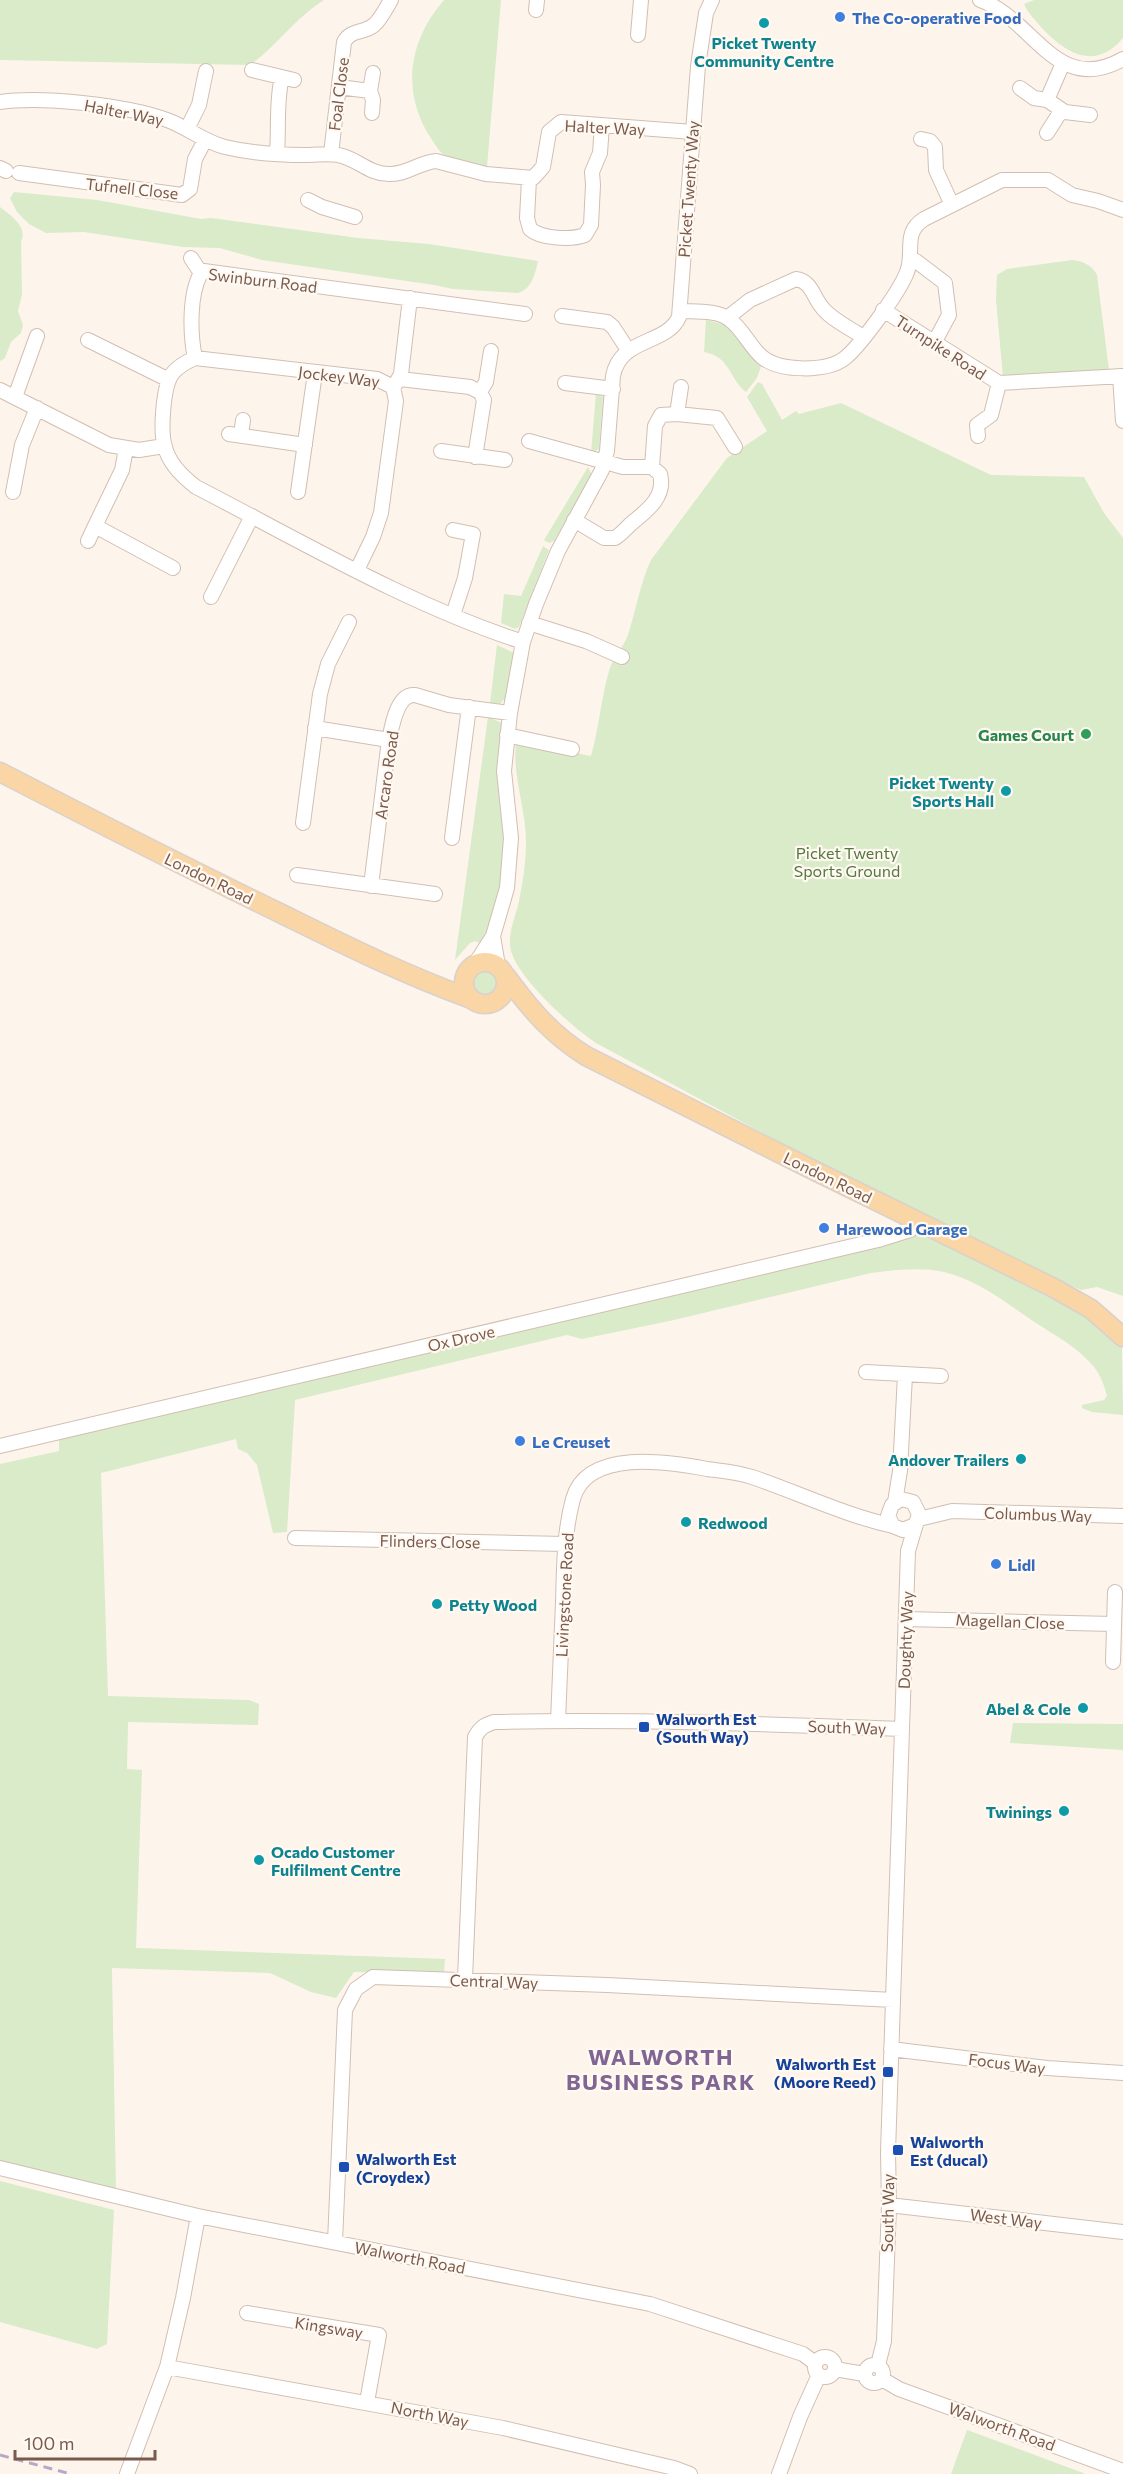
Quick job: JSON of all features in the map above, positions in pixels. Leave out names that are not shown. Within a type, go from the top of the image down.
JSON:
[{"type":"main road","name":"London Road","points":[[0,772],[374,958],[482,1004],[495,1002],[535,1015]]},
{"type":"main road","points":[[421,977],[451,975],[487,962],[502,971],[505,991],[495,1002]]},
{"type":"main road","points":[[469,998],[464,987],[465,974],[472,966]]},
{"type":"main road","name":"London Road","points":[[502,971],[535,1015],[561,1039],[586,1056],[1069,1296],[1091,1309],[1123,1337]]},
{"type":"street","name":"Foal Close","points":[[331,154],[343,47],[348,36],[373,26],[392,0]]},
{"type":"street","points":[[638,34],[641,0]]},
{"type":"street","name":"Picket Twenty Way","points":[[680,311],[703,31],[706,14],[712,0]]},
{"type":"street","points":[[980,0],[1013,19],[1048,53],[1063,63],[1092,70],[1110,66],[1123,59]]},
{"type":"street","points":[[1047,100],[1063,63]]},
{"type":"street","points":[[252,70],[288,78],[278,97],[280,116],[277,153]]},
{"type":"street","points":[[187,129],[199,105],[206,71]]},
{"type":"street","points":[[372,113],[373,104],[370,91],[373,73]]},
{"type":"street","points":[[339,87],[370,91]]},
{"type":"street","points":[[1020,88],[1034,98],[1053,102],[1061,111],[1090,114]]},
{"type":"street","name":"Halter Way","points":[[0,102],[47,101],[118,108],[159,117],[205,140],[227,148],[344,156],[370,171],[383,174],[401,173],[436,161],[472,172],[529,178],[535,176],[543,167],[547,135],[556,125],[563,122],[693,132]]},
{"type":"street","points":[[1047,133],[1061,111]]},
{"type":"street","points":[[529,178],[526,218],[530,229],[545,237],[578,238],[585,235],[591,225],[592,172],[600,153],[602,125]]},
{"type":"street","points":[[921,139],[933,145],[942,157],[937,173],[952,205]]},
{"type":"street","name":"Tufnell Close","points":[[8,171],[182,195],[190,189],[195,159],[205,140]]},
{"type":"street","points":[[472,966],[493,936],[504,900],[510,860],[510,828],[505,784],[507,735],[523,642],[558,551],[594,488],[604,463],[614,370],[619,360],[628,350],[674,326],[680,311],[727,318],[762,357],[772,362],[802,368],[823,368],[838,362],[855,348],[884,310],[904,278],[910,259],[909,240],[916,225],[952,205],[1002,180],[1039,179],[1052,181],[1072,195],[1123,210]]},
{"type":"street","points":[[308,200],[322,207],[355,217]]},
{"type":"street","points":[[191,258],[201,273]]},
{"type":"street","points":[[910,259],[945,283],[949,315],[934,343]]},
{"type":"street","name":"Swinburn Road","points":[[195,358],[192,324],[196,281],[204,271],[525,314]]},
{"type":"street","points":[[727,318],[750,300],[796,279],[801,279],[810,287],[826,311],[864,337]]},
{"type":"street","points":[[410,298],[397,383],[470,387],[480,392],[484,400],[475,457]]},
{"type":"street","name":"Turnpike Road","points":[[884,310],[999,383],[1121,376]]},
{"type":"street","points":[[562,316],[611,317],[613,327],[628,350]]},
{"type":"street","points":[[19,399],[37,336]]},
{"type":"street","points":[[88,340],[169,380]]},
{"type":"street","points":[[480,392],[486,382],[492,351]]},
{"type":"street","points":[[195,358],[180,366],[169,380],[164,414],[164,446],[174,465],[188,481],[422,602],[523,642]]},
{"type":"street","name":"Jockey Way","points":[[195,358],[397,383],[381,513],[373,537],[357,570]]},
{"type":"street","points":[[298,492],[315,373]]},
{"type":"street","points":[[1121,376],[1123,421]]},
{"type":"street","points":[[565,383],[612,389]]},
{"type":"street","name":"Turnpike Road","points":[[974,426],[991,415],[999,383]]},
{"type":"street","points":[[677,414],[681,387]]},
{"type":"street","points":[[0,390],[109,445],[146,450],[164,446]]},
{"type":"street","points":[[13,492],[22,445],[37,408]]},
{"type":"street","points":[[652,467],[657,420],[661,415],[677,414],[717,418],[735,447]]},
{"type":"street","points":[[243,420],[235,435],[305,445]]},
{"type":"street","points":[[529,441],[604,463],[623,467],[652,467],[658,470],[662,480],[659,496],[643,515],[615,538],[604,538],[574,520]]},
{"type":"street","points":[[88,541],[122,470],[126,449]]},
{"type":"street","points":[[441,451],[505,460]]},
{"type":"street","points":[[211,597],[252,516]]},
{"type":"street","points":[[95,526],[173,568]]},
{"type":"street","points":[[453,530],[473,534],[465,578],[453,615]]},
{"type":"street","points":[[303,823],[315,728],[326,671],[349,622]]},
{"type":"street","points":[[529,623],[586,641],[622,657]]},
{"type":"street","name":"Arcaro Road","points":[[372,886],[389,740],[399,708],[407,695],[510,713]]},
{"type":"street","points":[[452,838],[469,707]]},
{"type":"street","points":[[315,728],[389,740]]},
{"type":"street","points":[[507,735],[572,749]]},
{"type":"street","points":[[297,875],[435,894]]},
{"type":"street","points":[[493,936],[502,971]]},
{"type":"street","name":"Ox Drove","points":[[0,1446],[878,1240],[910,1230],[917,1221]]},
{"type":"street","points":[[866,1372],[941,1376]]},
{"type":"street","points":[[896,1528],[906,1530],[907,1510],[900,1471],[905,1375]]},
{"type":"street","name":"Livingstone Road","points":[[558,1720],[565,1544],[574,1498],[585,1479],[604,1467],[627,1463],[659,1462],[729,1471],[896,1528]]},
{"type":"street","points":[[865,1518],[907,1510]]},
{"type":"street","name":"Columbus Way","points":[[907,1510],[1123,1516]]},
{"type":"street","name":"Doughty Way","points":[[902,1729],[908,1551],[907,1510],[889,1520],[908,1551]]},
{"type":"street","name":"Flinders Close","points":[[295,1538],[565,1544]]},
{"type":"street","points":[[1113,1662],[1115,1592]]},
{"type":"street","name":"Magellan Close","points":[[906,1618],[1114,1624]]},
{"type":"street","name":"South Way","points":[[465,1979],[475,1737],[480,1729],[494,1722],[558,1720],[756,1723],[902,1729],[892,2000],[884,2341],[878,2365]]},
{"type":"street","name":"Central Way","points":[[335,2242],[344,2022],[349,2000],[363,1982],[373,1977],[465,1979],[892,2000]]},
{"type":"street","name":"Focus Way","points":[[891,2049],[1047,2068],[1123,2073]]},
{"type":"street","name":"Walworth Road","points":[[0,2168],[198,2216],[650,2304],[803,2354],[817,2369],[829,2376],[835,2369],[864,2373],[870,2382],[876,2383],[882,2379],[899,2390],[1123,2470]]},
{"type":"street","name":"West Way","points":[[888,2205],[1123,2232]]},
{"type":"street","points":[[127,2474],[167,2367],[198,2216]]},
{"type":"street","name":"Kingsway","points":[[247,2313],[380,2335],[367,2402]]},
{"type":"street","points":[[864,2373],[869,2365],[878,2365],[883,2370],[882,2379]]},
{"type":"street","name":"North Way","points":[[167,2367],[367,2402],[565,2442],[674,2468],[690,2474]]},
{"type":"street","points":[[779,2474],[817,2369]]},
{"type":"green space","points":[[0,0],[324,0],[313,7],[269,50],[250,65],[0,60]]},
{"type":"green space","points":[[444,0],[501,0],[487,167],[456,161],[441,152],[427,132],[414,97],[413,63],[417,46],[424,30]]},
{"type":"green space","points":[[1034,0],[1123,0],[1123,38],[1110,50],[1096,56],[1083,56],[1070,51],[1047,33],[1027,10],[1024,4]]},
{"type":"green space","points":[[14,192],[97,200],[201,219],[211,218],[358,238],[429,244],[538,261],[530,285],[518,293],[453,289],[262,260],[220,248],[183,247],[84,232],[46,233],[29,224],[17,212],[10,198]]},
{"type":"green space","points":[[0,207],[17,222],[23,236],[21,242],[22,294],[18,311],[23,325],[21,333],[11,342],[5,358],[0,361]]},
{"type":"green space","points":[[1072,260],[1087,264],[1097,275],[1109,370],[1003,377],[996,300],[997,275],[1007,269]]},
{"type":"green space","points":[[706,320],[726,325],[761,366],[757,378],[746,392],[740,387],[725,363],[704,352]]},
{"type":"green space","name":"Picket Twenty Sports Ground","points":[[758,382],[762,384],[782,420],[796,411],[799,414],[841,403],[991,475],[1084,477],[1104,513],[1123,538],[1123,1296],[1097,1287],[1081,1290],[1026,1267],[855,1183],[596,1043],[545,999],[513,957],[510,945],[511,934],[522,886],[526,842],[517,780],[516,742],[591,756],[609,671],[628,635],[651,560],[727,458],[767,431],[747,397]]},
{"type":"green space","points":[[596,393],[603,397],[599,449],[591,453]]},
{"type":"green space","points":[[588,467],[592,475],[554,541],[549,543],[544,540]]},
{"type":"green space","points":[[543,546],[549,550],[519,627],[515,629],[501,623],[504,594],[521,596]]},
{"type":"green space","points":[[497,645],[514,653],[506,701],[503,700],[500,704],[490,703]]},
{"type":"green space","points":[[488,717],[504,724],[506,838],[504,868],[499,896],[491,921],[479,943],[475,941],[470,943],[455,960]]},
{"type":"green space","points":[[485,966],[497,971],[502,983],[497,995],[485,1000],[473,995],[468,983],[473,971]]},
{"type":"green space","points":[[928,1232],[931,1238],[941,1240],[1087,1314],[1122,1346],[1123,1415],[1092,1412],[1082,1408],[1082,1405],[1104,1400],[1107,1396],[1094,1367],[1067,1343],[992,1293],[969,1281],[944,1272],[907,1270],[871,1273],[674,1320],[582,1339],[567,1335],[295,1400],[287,1532],[273,1533],[257,1465],[247,1453],[238,1449],[236,1439],[101,1473],[108,1696],[249,1700],[259,1704],[258,1725],[128,1722],[127,1769],[142,1770],[136,1948],[445,1959],[444,1973],[354,1972],[336,1998],[311,1992],[270,1973],[112,1968],[116,2191],[0,2161],[0,1464],[59,1451],[59,1437]]},
{"type":"green space","points":[[1013,1723],[1123,1724],[1123,1750],[1010,1743]]},
{"type":"green space","points":[[0,2181],[114,2210],[107,2344],[97,2349],[0,2322]]},
{"type":"green space","points":[[967,2430],[1086,2474],[951,2474]]},
{"type":"railway","points":[[0,2455],[71,2474]]},
{"type":"place","name":"The Co-operative Food","points":[[840,17]]},
{"type":"place","name":"Picket Twenty Community Centre","points":[[764,23]]},
{"type":"place","name":"Games Court","points":[[1086,734]]},
{"type":"place","name":"Picket Twenty Sports Hall","points":[[1006,791]]},
{"type":"place","name":"Harewood Garage","points":[[824,1228]]},
{"type":"place","name":"Le Creuset","points":[[520,1441]]},
{"type":"place","name":"Andover Trailers","points":[[1021,1459]]},
{"type":"place","name":"Redwood","points":[[686,1522]]},
{"type":"place","name":"Lidl","points":[[996,1564]]},
{"type":"place","name":"Petty Wood","points":[[437,1604]]},
{"type":"place","name":"Abel & Cole","points":[[1083,1708]]},
{"type":"place","name":"Walworth Est (South Way)","points":[[644,1727]]},
{"type":"place","name":"Twinings","points":[[1064,1811]]},
{"type":"place","name":"Ocado Customer Fulfilment Centre","points":[[259,1860]]},
{"type":"place","name":"Walworth Est (Moore Reed)","points":[[888,2072]]},
{"type":"place","name":"Walworth Est (ducal)","points":[[898,2150]]},
{"type":"place","name":"Walworth Est (Croydex)","points":[[344,2167]]},
{"type":"district","name":"WALWORTH BUSINESS PARK","points":[[661,2068]]}]
